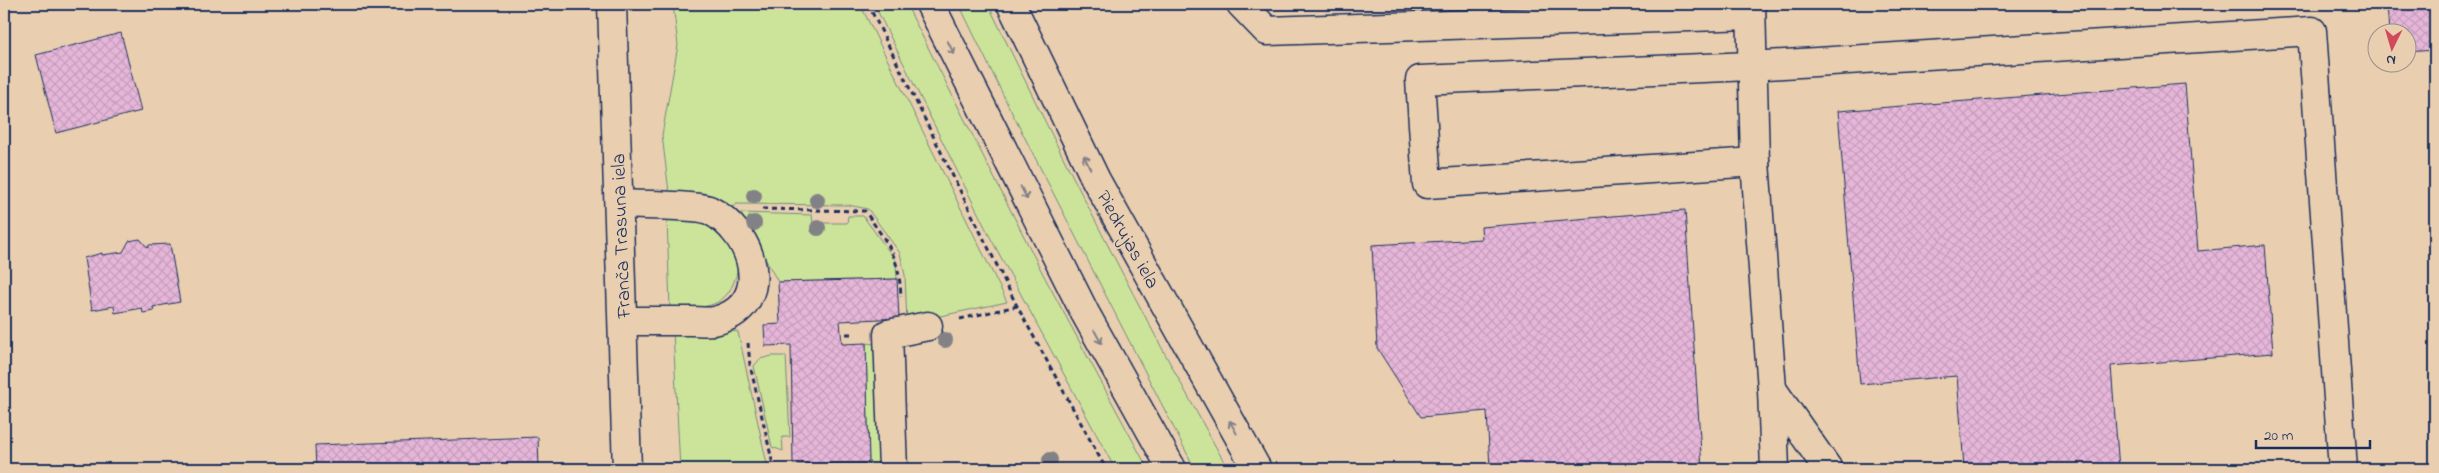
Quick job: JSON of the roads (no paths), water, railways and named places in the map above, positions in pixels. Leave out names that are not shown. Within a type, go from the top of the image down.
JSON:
[{"type":"main road","name":"Franča Trasuna iela","points":[[612,4],[627,469]]},
{"type":"main road","points":[[930,4],[1084,313],[1172,469]]},
{"type":"main road","name":"Piedrujas iela","points":[[1011,4],[1096,180],[1257,469]]},
{"type":"main road","points":[[1241,4],[1267,31],[1751,10],[1755,162],[1772,389],[1775,469]]},
{"type":"main road","points":[[1755,162],[1427,184],[1420,80],[1751,66],[2312,31],[2343,469]]},
{"type":"main road","points":[[619,204],[708,209],[727,221],[744,240],[751,259],[752,275],[749,296],[736,313],[716,321],[623,321]]},
{"type":"main road","points":[[892,469],[888,334],[916,329]]},
{"type":"main road","points":[[1772,389],[1828,469]]}]
